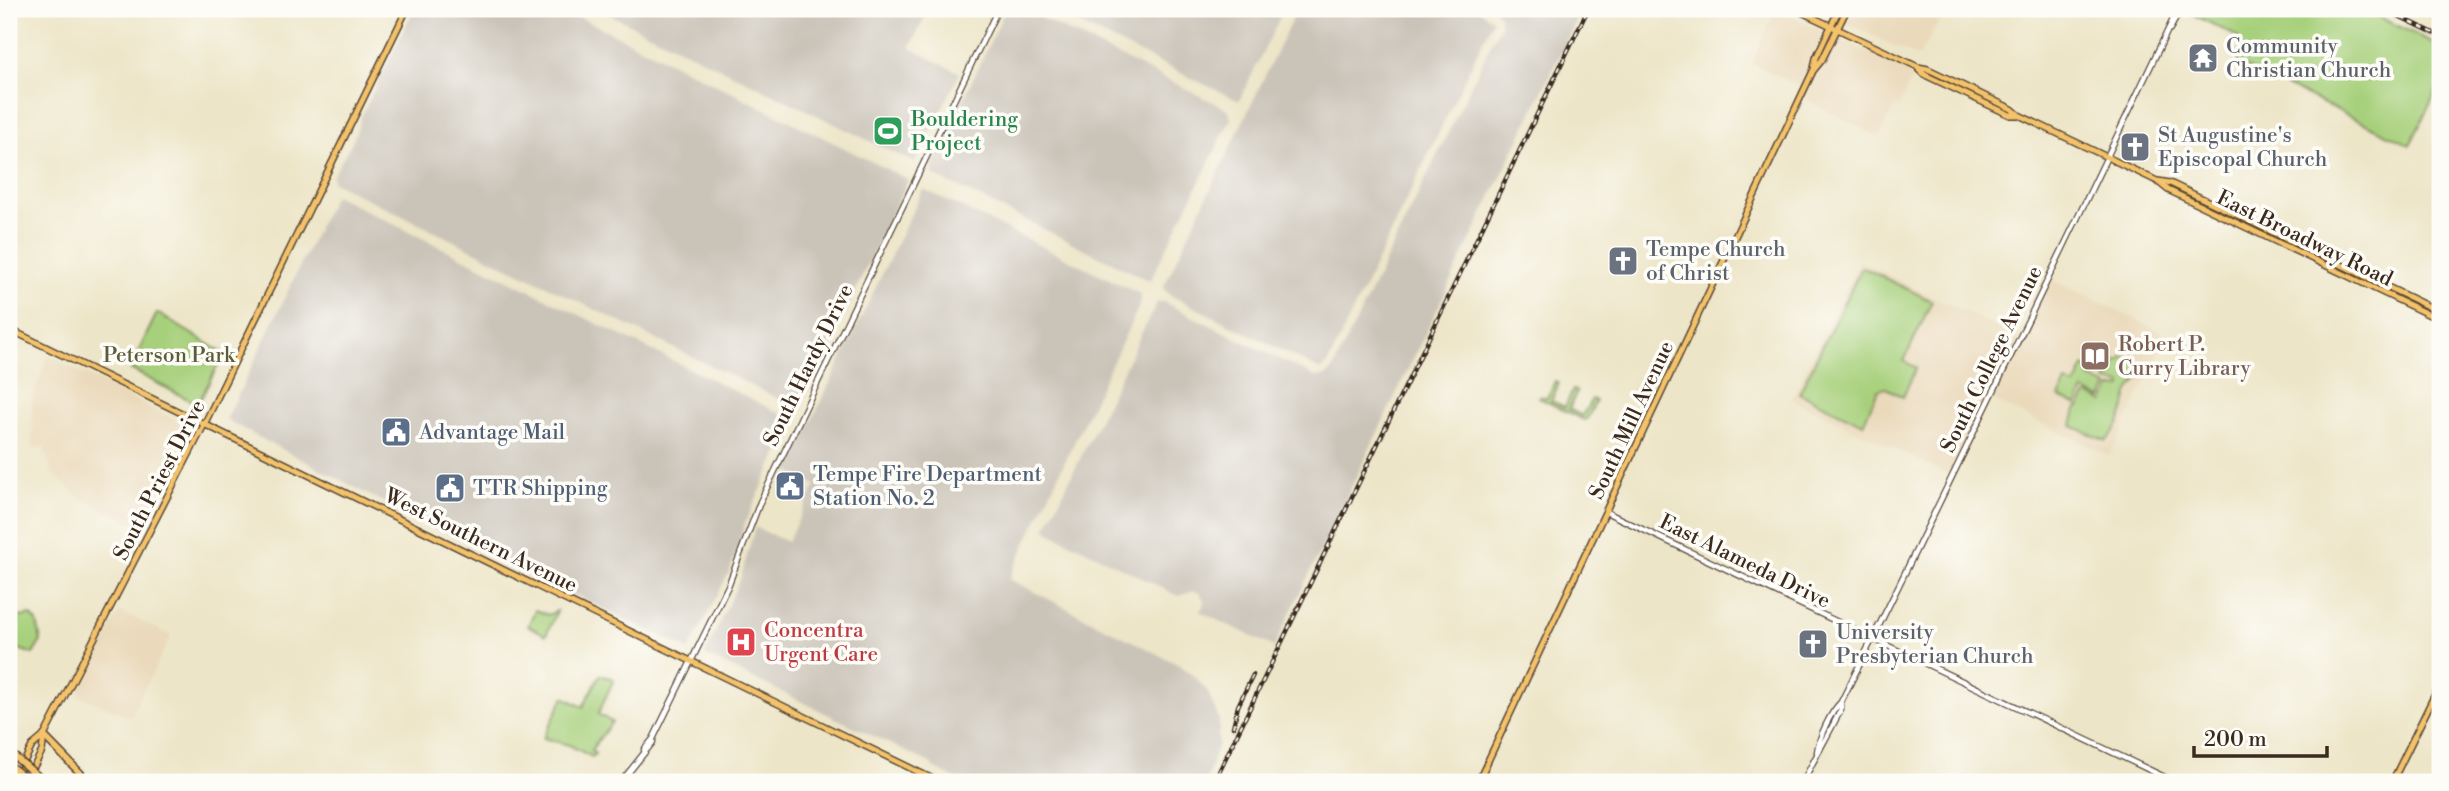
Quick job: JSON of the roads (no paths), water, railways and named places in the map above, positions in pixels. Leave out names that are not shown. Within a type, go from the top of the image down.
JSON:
[{"type":"highway","points":[[44,736],[89,782]]},
{"type":"highway","points":[[9,752],[45,782]]},
{"type":"highway","points":[[9,765],[32,782]]},
{"type":"highway","points":[[9,775],[16,782]]},
{"type":"main road","name":"South Priest Drive","points":[[26,782],[42,751],[44,736],[205,424],[407,9]]},
{"type":"main road","name":"East Broadway Road","points":[[1795,9],[2012,109],[2019,115],[2157,181],[2168,190],[2440,320]]},
{"type":"main road","name":"South Mill Avenue","points":[[1834,28],[1839,9]]},
{"type":"main road","name":"South Mill Avenue","points":[[1478,782],[1814,71],[1816,58],[1847,9]]},
{"type":"main road","name":"East Broadway Road","points":[[2157,181],[2170,183],[2440,312]]},
{"type":"main road","name":"West Southern Avenue","points":[[9,329],[939,782]]},
{"type":"main road","points":[[2392,782],[2440,684]]},
{"type":"main road","name":"South Priest Drive","points":[[16,782],[32,746],[44,736]]},
{"type":"street","name":"South Hardy Drive","points":[[621,782],[653,739],[692,661],[728,586],[760,502],[998,9]]},
{"type":"street","name":"South College Avenue","points":[[1802,782],[1826,727],[1872,639],[2179,9]]},
{"type":"street","name":"East Alameda Drive","points":[[1606,512],[2175,782]]},
{"type":"railway","points":[[1214,782],[1588,9]]},
{"type":"railway","points":[[2384,9],[2440,36]]},
{"type":"railway","points":[[1233,727],[1238,706],[1253,675]]},
{"type":"place","name":"Community Christian Church","points":[[2203,58]]},
{"type":"place","name":"Bouldering Project","points":[[888,131]]},
{"type":"place","name":"St Augustine's Episcopal Church","points":[[2135,147]]},
{"type":"place","name":"Tempe Church of Christ","points":[[1623,261]]},
{"type":"place","name":"Robert P. Curry Library","points":[[2095,356]]},
{"type":"place","name":"Advantage Mail","points":[[396,432]]},
{"type":"place","name":"Tempe Fire Department Station No. 2","points":[[790,486]]},
{"type":"place","name":"TTR Shipping","points":[[450,488]]},
{"type":"place","name":"Concentra Urgent Care","points":[[741,642]]},
{"type":"place","name":"University Presbyterian Church","points":[[1813,644]]},
{"type":"park label","name":"Peterson Park","points":[[169,355]]}]
